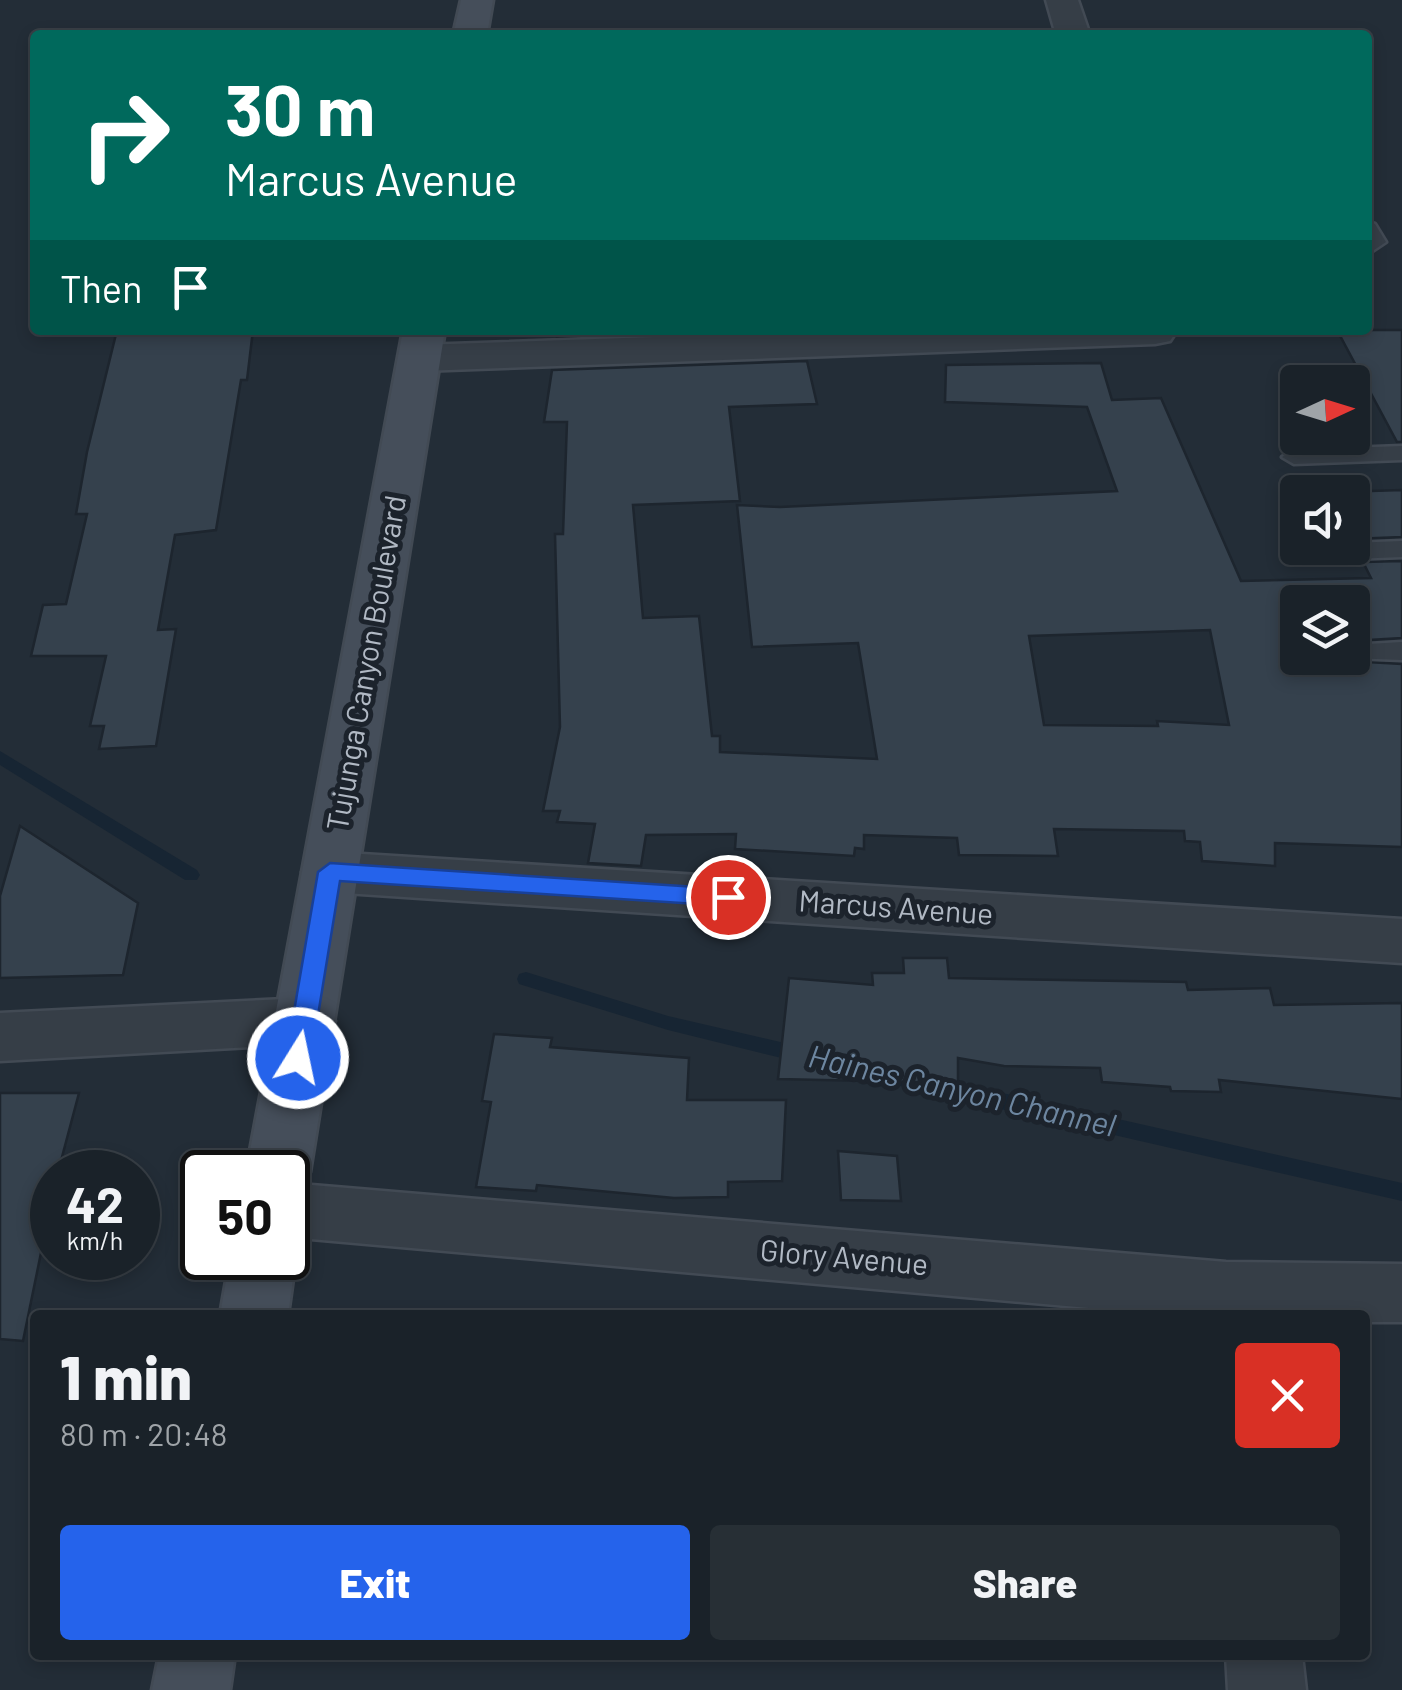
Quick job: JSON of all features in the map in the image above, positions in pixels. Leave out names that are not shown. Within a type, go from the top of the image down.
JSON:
[{"type":"main road","points":[[471,30],[477,0]]},
{"type":"main road","name":"Tujunga Canyon Boulevard","points":[[282,1150],[423,344]]},
{"type":"main road","points":[[255,1310],[260,1280]]},
{"type":"main road","points":[[191,1690],[196,1660]]},
{"type":"street","points":[[1062,0],[1071,30]]},
{"type":"street","points":[[423,344],[972,335]]},
{"type":"street","name":"Marcus Avenue","points":[[330,872],[1402,941]]},
{"type":"street","points":[[0,1037],[305,1020]]},
{"type":"street","name":"Glory Avenue","points":[[310,1212],[1227,1303],[1402,1293]]},
{"type":"street","points":[[1264,1660],[1267,1690]]},
{"type":"lane","points":[[1294,457],[1402,453]]},
{"type":"lane","points":[[1370,550],[1402,548]]},
{"type":"lane","points":[[1370,652],[1402,652]]},
{"type":"building","points":[[1402,330],[1402,442],[1397,442],[1370,392],[1370,365],[1356,365],[1340,335]]},
{"type":"building","points":[[116,335],[252,335],[216,530],[175,535],[158,630],[176,629],[156,746],[99,749],[104,726],[90,726],[106,656],[31,656],[43,605],[66,604],[87,514],[76,514]]},
{"type":"building","points":[[807,361],[817,404],[729,407],[740,501],[633,505],[643,618],[699,616],[712,736],[720,736],[720,752],[877,759],[858,643],[752,647],[737,505],[780,507],[1117,491],[1087,407],[945,402],[946,365],[1101,363],[1112,400],[1161,398],[1241,581],[1371,578],[1364,565],[1370,562],[1402,561],[1402,638],[1370,640],[1370,585],[1280,585],[1280,675],[1370,675],[1370,662],[1402,664],[1402,847],[1275,843],[1275,866],[1202,861],[1200,842],[1185,841],[1184,831],[1054,829],[1058,856],[959,855],[957,838],[864,835],[864,849],[855,848],[854,856],[735,849],[736,834],[646,835],[641,866],[588,863],[595,824],[557,822],[560,811],[543,811],[560,727],[555,534],[563,534],[567,422],[544,422],[552,370]],"holes":[[[1210,630],[1229,725],[1157,721],[1158,726],[1044,725],[1029,636]]]},
{"type":"building","points":[[1402,490],[1402,537],[1370,538],[1370,491]]},
{"type":"building","points":[[20,826],[138,903],[123,975],[0,978],[0,896]]},
{"type":"building","points":[[903,958],[947,958],[949,978],[1186,982],[1188,990],[1270,988],[1274,1005],[1402,1003],[1402,1099],[1219,1080],[1221,1092],[1171,1091],[1170,1087],[1102,1082],[1100,1068],[1004,1066],[958,1058],[958,1083],[778,1079],[789,978],[873,985],[872,973],[904,973]]},
{"type":"building","points":[[494,1034],[552,1038],[550,1047],[689,1058],[687,1100],[786,1100],[782,1181],[728,1182],[728,1197],[674,1198],[537,1185],[536,1191],[476,1187],[491,1102],[482,1101]]},
{"type":"building","points":[[0,1093],[79,1093],[64,1150],[30,1150],[30,1280],[35,1280],[23,1341],[0,1339]]},
{"type":"building","points":[[838,1151],[897,1156],[901,1201],[841,1200]]},
{"type":"waterway","name":"Haines Canyon Channel","points":[[0,757],[191,875]]},
{"type":"waterway","name":"Haines Canyon Channel","points":[[526,979],[668,1023],[802,1055]]},
{"type":"waterway","name":"Haines Canyon Channel","points":[[900,1078],[1402,1192]]},
{"type":"route","points":[[298,1058],[330,872],[728,897]]}]
